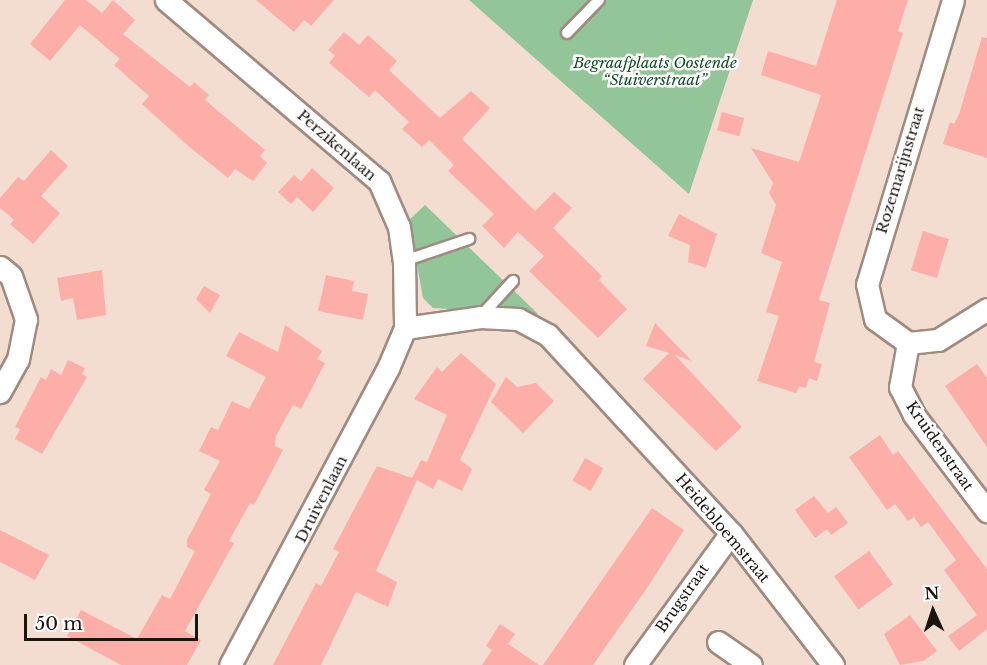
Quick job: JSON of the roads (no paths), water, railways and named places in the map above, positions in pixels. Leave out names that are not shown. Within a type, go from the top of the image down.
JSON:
[{"type":"street","name":"Perzikenlaan","points":[[166,0],[380,181],[399,227],[404,261],[405,328]]},
{"type":"street","name":"Rozemarijnstraat","points":[[900,339],[876,319],[867,284],[953,0]]},
{"type":"street","points":[[0,267],[11,276],[26,319],[18,359],[0,392]]},
{"type":"street","points":[[900,339],[938,340],[987,309]]},
{"type":"street","points":[[405,328],[480,317]]},
{"type":"street","name":"Heidebloemstraat","points":[[480,317],[518,320],[548,335],[607,395],[731,533],[833,665]]},
{"type":"street","name":"Druivenlaan","points":[[230,665],[274,589],[405,328]]},
{"type":"street","name":"Kruidenstraat","points":[[900,339],[900,387],[915,415],[987,511]]},
{"type":"street","name":"Brugstraat","points":[[635,665],[731,533]]},
{"type":"street","points":[[718,642],[751,665]]},
{"type":"lane","points":[[567,33],[599,0]]},
{"type":"lane","points":[[404,261],[469,239]]},
{"type":"lane","points":[[480,317],[513,281]]},
{"type":"park label","name":"Begraafplaats Oostende “Stuiverstraat”","points":[[655,70]]}]
